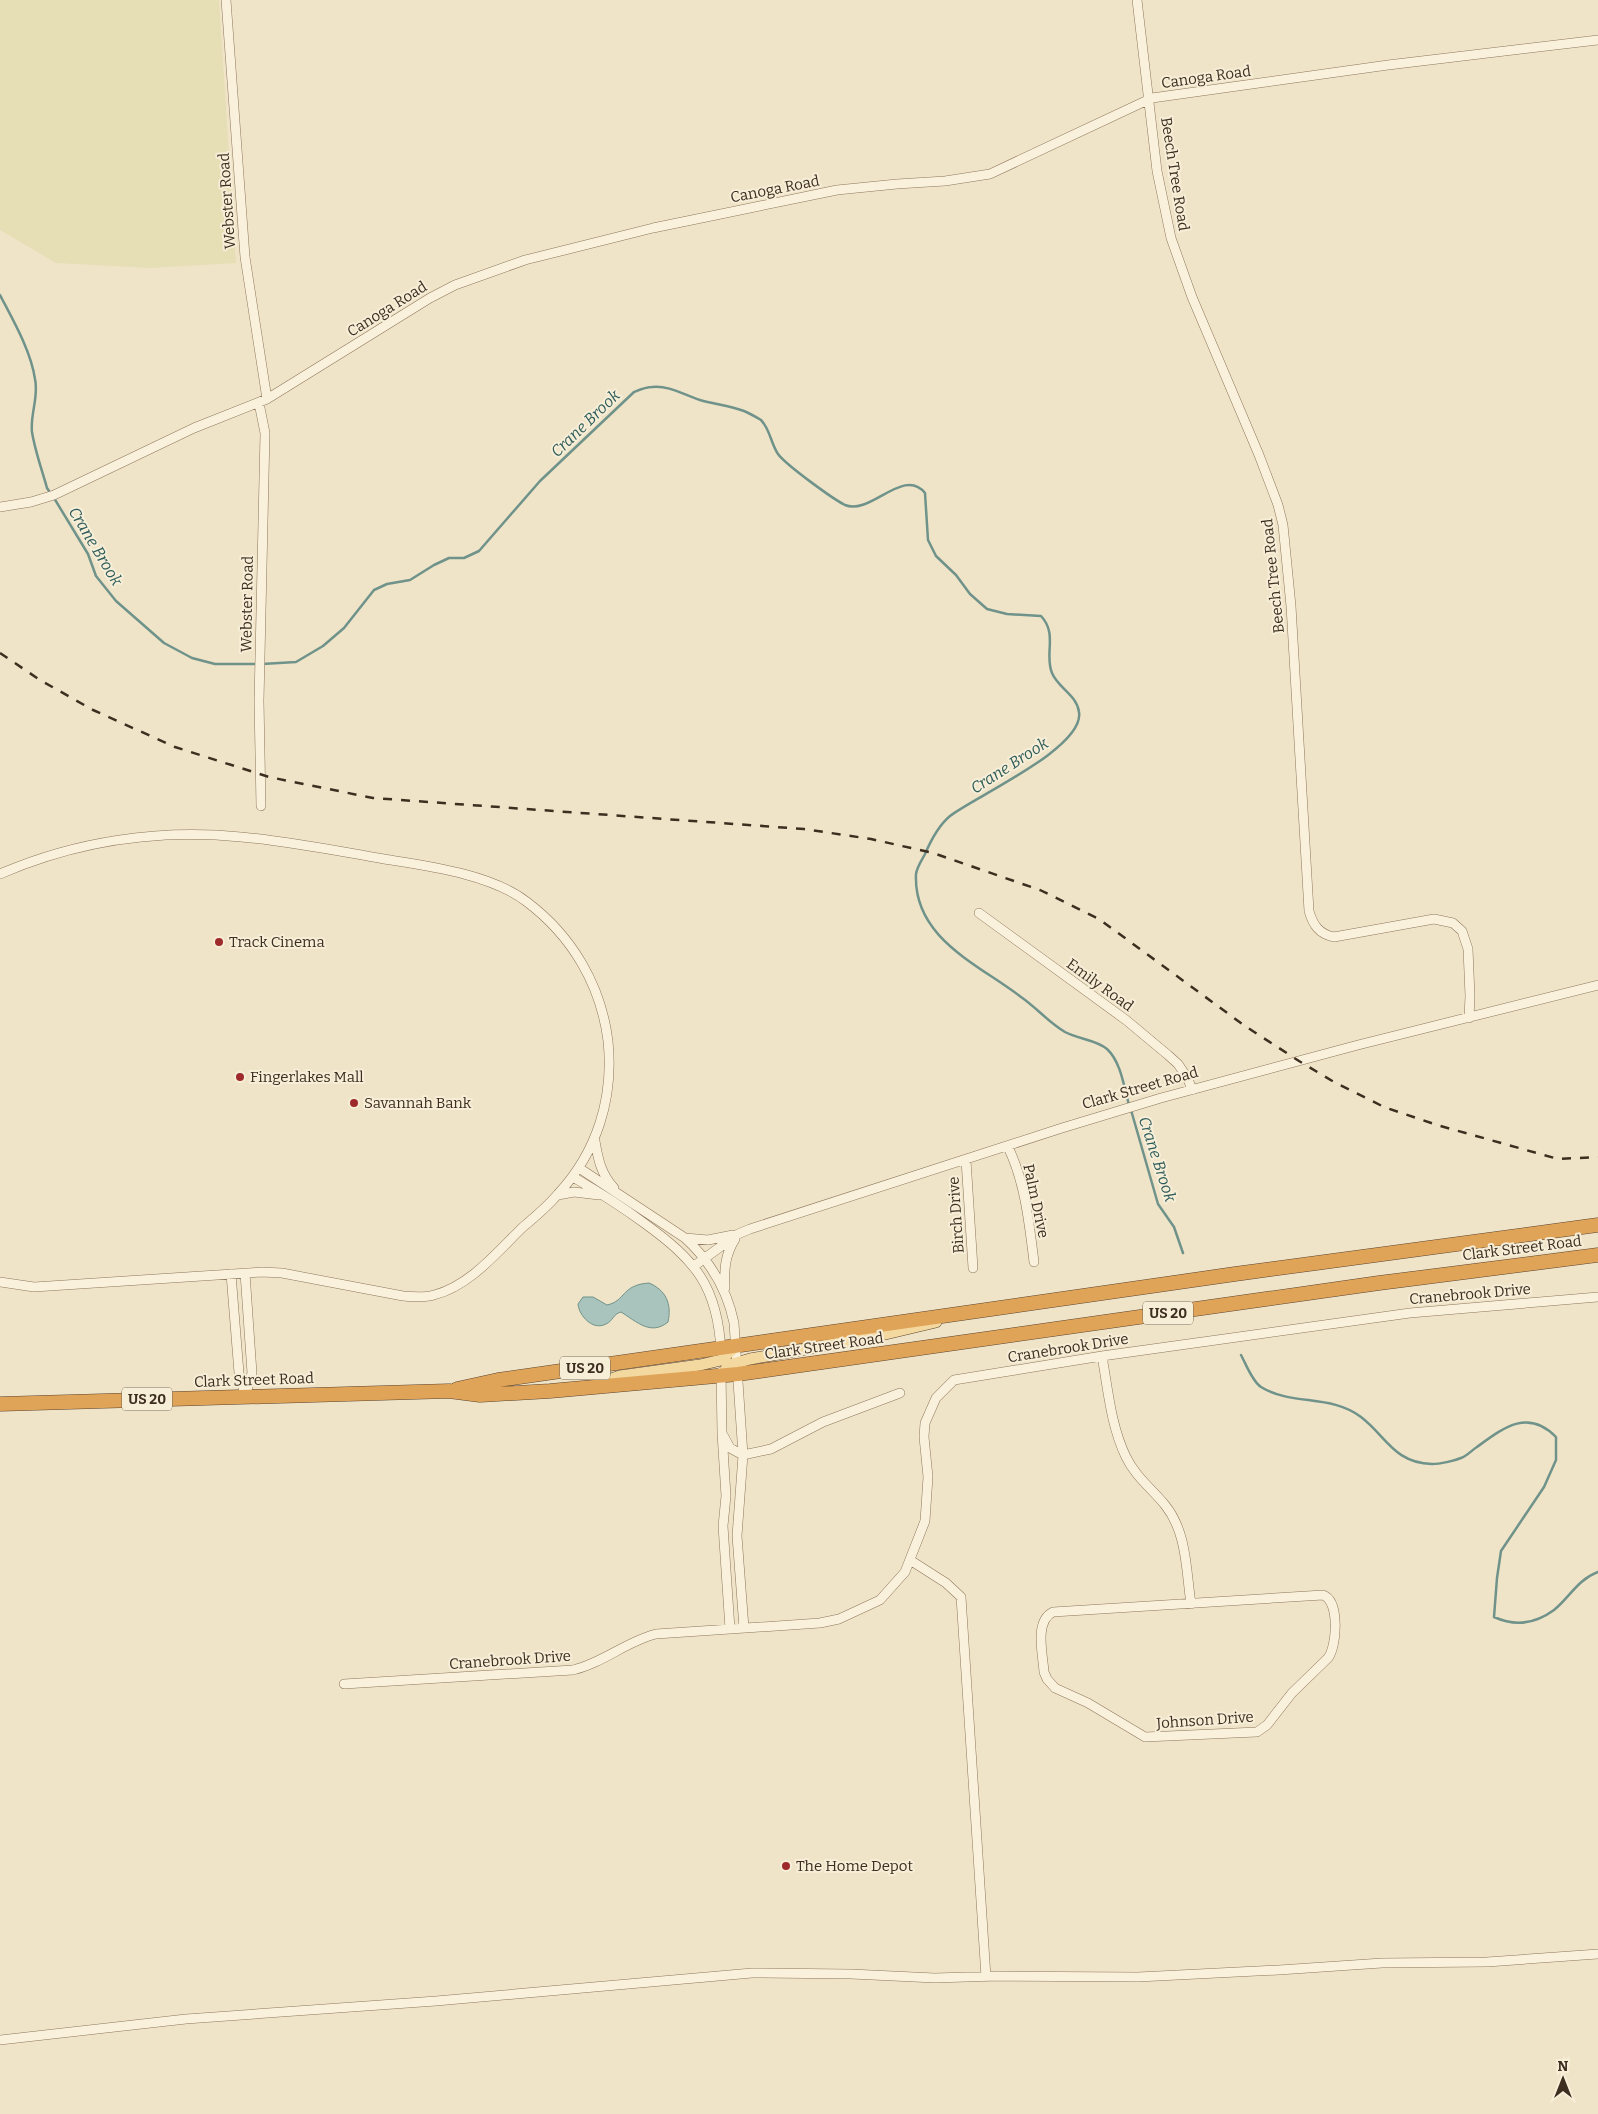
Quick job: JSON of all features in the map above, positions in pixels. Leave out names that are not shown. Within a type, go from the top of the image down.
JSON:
[{"type":"highway","name":"US 20","points":[[736,1346],[979,1310],[1598,1225]]},
{"type":"highway","name":"Clark Street Road","points":[[0,1404],[449,1392],[480,1394],[584,1389],[721,1376],[737,1368],[1598,1255]]},
{"type":"highway","name":"Clark Street Road","points":[[449,1392],[498,1380],[721,1354],[736,1346]]},
{"type":"main road","points":[[737,1368],[916,1328],[979,1310]]},
{"type":"main road","points":[[584,1389],[620,1376],[700,1365],[721,1354]]},
{"type":"street","name":"Webster Road","points":[[226,0],[245,257],[263,401],[265,433],[259,678],[261,806]]},
{"type":"street","name":"Beech Tree Road","points":[[1137,0],[1157,171],[1176,254],[1192,297],[1260,455],[1284,525],[1291,606],[1309,911],[1312,922],[1322,934],[1334,937],[1434,919],[1453,923],[1462,931],[1468,948],[1469,1018]]},
{"type":"street","name":"Canoga Road","points":[[0,507],[31,502],[54,495],[194,428],[263,401],[430,298],[455,285],[493,270],[601,240],[837,190],[945,181],[990,174],[1149,99],[1194,91],[1598,40]]},
{"type":"street","points":[[0,874],[63,851],[108,841],[144,836],[202,834],[277,841],[465,874],[525,900],[569,943],[583,964],[596,990],[606,1030],[610,1063],[606,1098],[595,1141],[573,1177],[558,1195],[472,1274],[454,1287],[434,1295],[420,1297],[402,1296],[282,1273],[245,1273],[34,1287],[0,1282]]},
{"type":"street","name":"Emily Road","points":[[979,913],[1126,1020],[1178,1064],[1188,1079],[1192,1090]]},
{"type":"street","name":"Clark Street Road","points":[[694,1266],[738,1234],[770,1222],[1083,1121],[1358,1045],[1598,985]]},
{"type":"street","points":[[595,1141],[603,1172],[621,1195]]},
{"type":"street","name":"Palm Drive","points":[[1008,1146],[1017,1167],[1023,1192],[1034,1262]]},
{"type":"street","name":"Birch Drive","points":[[966,1160],[973,1268]]},
{"type":"street","points":[[579,1168],[685,1238],[716,1273],[725,1293],[734,1323],[743,1455],[737,1536],[744,1628]]},
{"type":"street","points":[[573,1177],[668,1240],[694,1266],[703,1280],[713,1304],[721,1354],[722,1433],[726,1496],[723,1526],[730,1629]]},
{"type":"street","points":[[558,1195],[574,1192],[603,1196]]},
{"type":"street","points":[[685,1238],[708,1240],[738,1234]]},
{"type":"street","points":[[725,1293],[724,1268],[726,1257],[738,1234]]},
{"type":"street","points":[[245,1273],[252,1373],[245,1397]]},
{"type":"street","points":[[231,1274],[239,1373],[245,1397]]},
{"type":"street","name":"Cranebrook Drive","points":[[344,1684],[573,1670],[603,1659],[642,1638],[674,1632],[802,1624],[839,1619],[880,1600],[905,1572],[925,1521],[928,1477],[924,1423],[936,1398],[954,1380],[1102,1356],[1410,1313],[1598,1297]]},
{"type":"street","points":[[1102,1356],[1115,1425],[1126,1458],[1134,1470],[1165,1505],[1179,1529],[1187,1569],[1190,1604]]},
{"type":"street","points":[[722,1433],[730,1448],[743,1455],[771,1449],[823,1422],[900,1393]]},
{"type":"street","points":[[910,1560],[946,1583],[961,1597],[986,1977]]},
{"type":"street","name":"Johnson Drive","points":[[1326,1596],[1331,1602],[1334,1613],[1335,1635],[1333,1652],[1292,1693],[1267,1725],[1257,1732],[1145,1737],[1088,1703],[1055,1688],[1044,1672],[1043,1623],[1047,1615],[1053,1612],[1190,1604],[1326,1596]]},
{"type":"street","points":[[0,2040],[186,2019],[436,2001],[752,1973],[851,1974],[935,1978],[1138,1976],[1279,1970],[1382,1963],[1486,1962],[1598,1954]]},
{"type":"shaded area","points":[[0,0],[219,0],[236,263],[150,268],[56,263],[0,230]]},
{"type":"water","points":[[649,1283],[664,1294],[668,1304],[668,1322],[662,1326],[650,1328],[644,1326],[621,1312],[616,1314],[606,1324],[596,1326],[587,1321],[579,1309],[578,1304],[583,1297],[593,1297],[607,1305],[618,1300],[633,1287]]},
{"type":"waterway","name":"Crane Brook","points":[[0,295],[21,336],[33,368],[36,392],[32,432],[47,488],[51,494]]},
{"type":"waterway","name":"Crane Brook","points":[[262,664],[296,662],[323,646],[344,628],[374,590],[387,584],[410,580],[449,558],[464,558],[479,551],[540,481],[634,392],[645,388],[658,387],[670,389],[700,400],[744,411],[761,420],[778,454],[790,466],[845,505],[855,507],[897,488],[907,485],[917,486],[925,493],[928,540],[936,556],[956,575],[970,594],[987,609],[1007,614],[1041,616],[1049,630],[1049,659],[1052,673],[1058,683],[1075,701],[1079,712],[1076,726],[1065,741],[1047,756],[950,816],[942,824],[932,838],[917,869],[918,896],[925,916],[951,947],[1027,1001],[1065,1032],[1107,1049],[1112,1054],[1119,1068],[1129,1105]]},
{"type":"waterway","name":"Crane Brook","points":[[54,498],[88,554],[96,576],[116,601],[164,643],[192,658],[215,664],[257,664]]},
{"type":"waterway","name":"Crane Brook","points":[[1131,1110],[1158,1204],[1174,1227],[1183,1253]]},
{"type":"waterway","points":[[1241,1355],[1252,1377],[1261,1387],[1273,1393],[1324,1402],[1349,1410],[1370,1424],[1399,1454],[1419,1462],[1432,1464],[1461,1458],[1496,1433],[1516,1424],[1526,1422],[1546,1428],[1556,1437],[1556,1460],[1544,1487],[1501,1551],[1494,1617],[1509,1622],[1524,1622],[1547,1615],[1560,1605],[1579,1584],[1598,1572]]},
{"type":"railway","points":[[0,653],[40,680],[93,710],[175,747],[269,777],[373,798],[804,829],[871,839],[933,853],[1040,890],[1099,919],[1245,1026],[1334,1082],[1384,1107],[1437,1125],[1558,1159],[1598,1157]]},
{"type":"place","name":"Track Cinema","points":[[219,942]]},
{"type":"place","name":"Fingerlakes Mall","points":[[240,1077]]},
{"type":"place","name":"Savannah Bank","points":[[354,1103]]},
{"type":"place","name":"The Home Depot","points":[[786,1866]]}]
